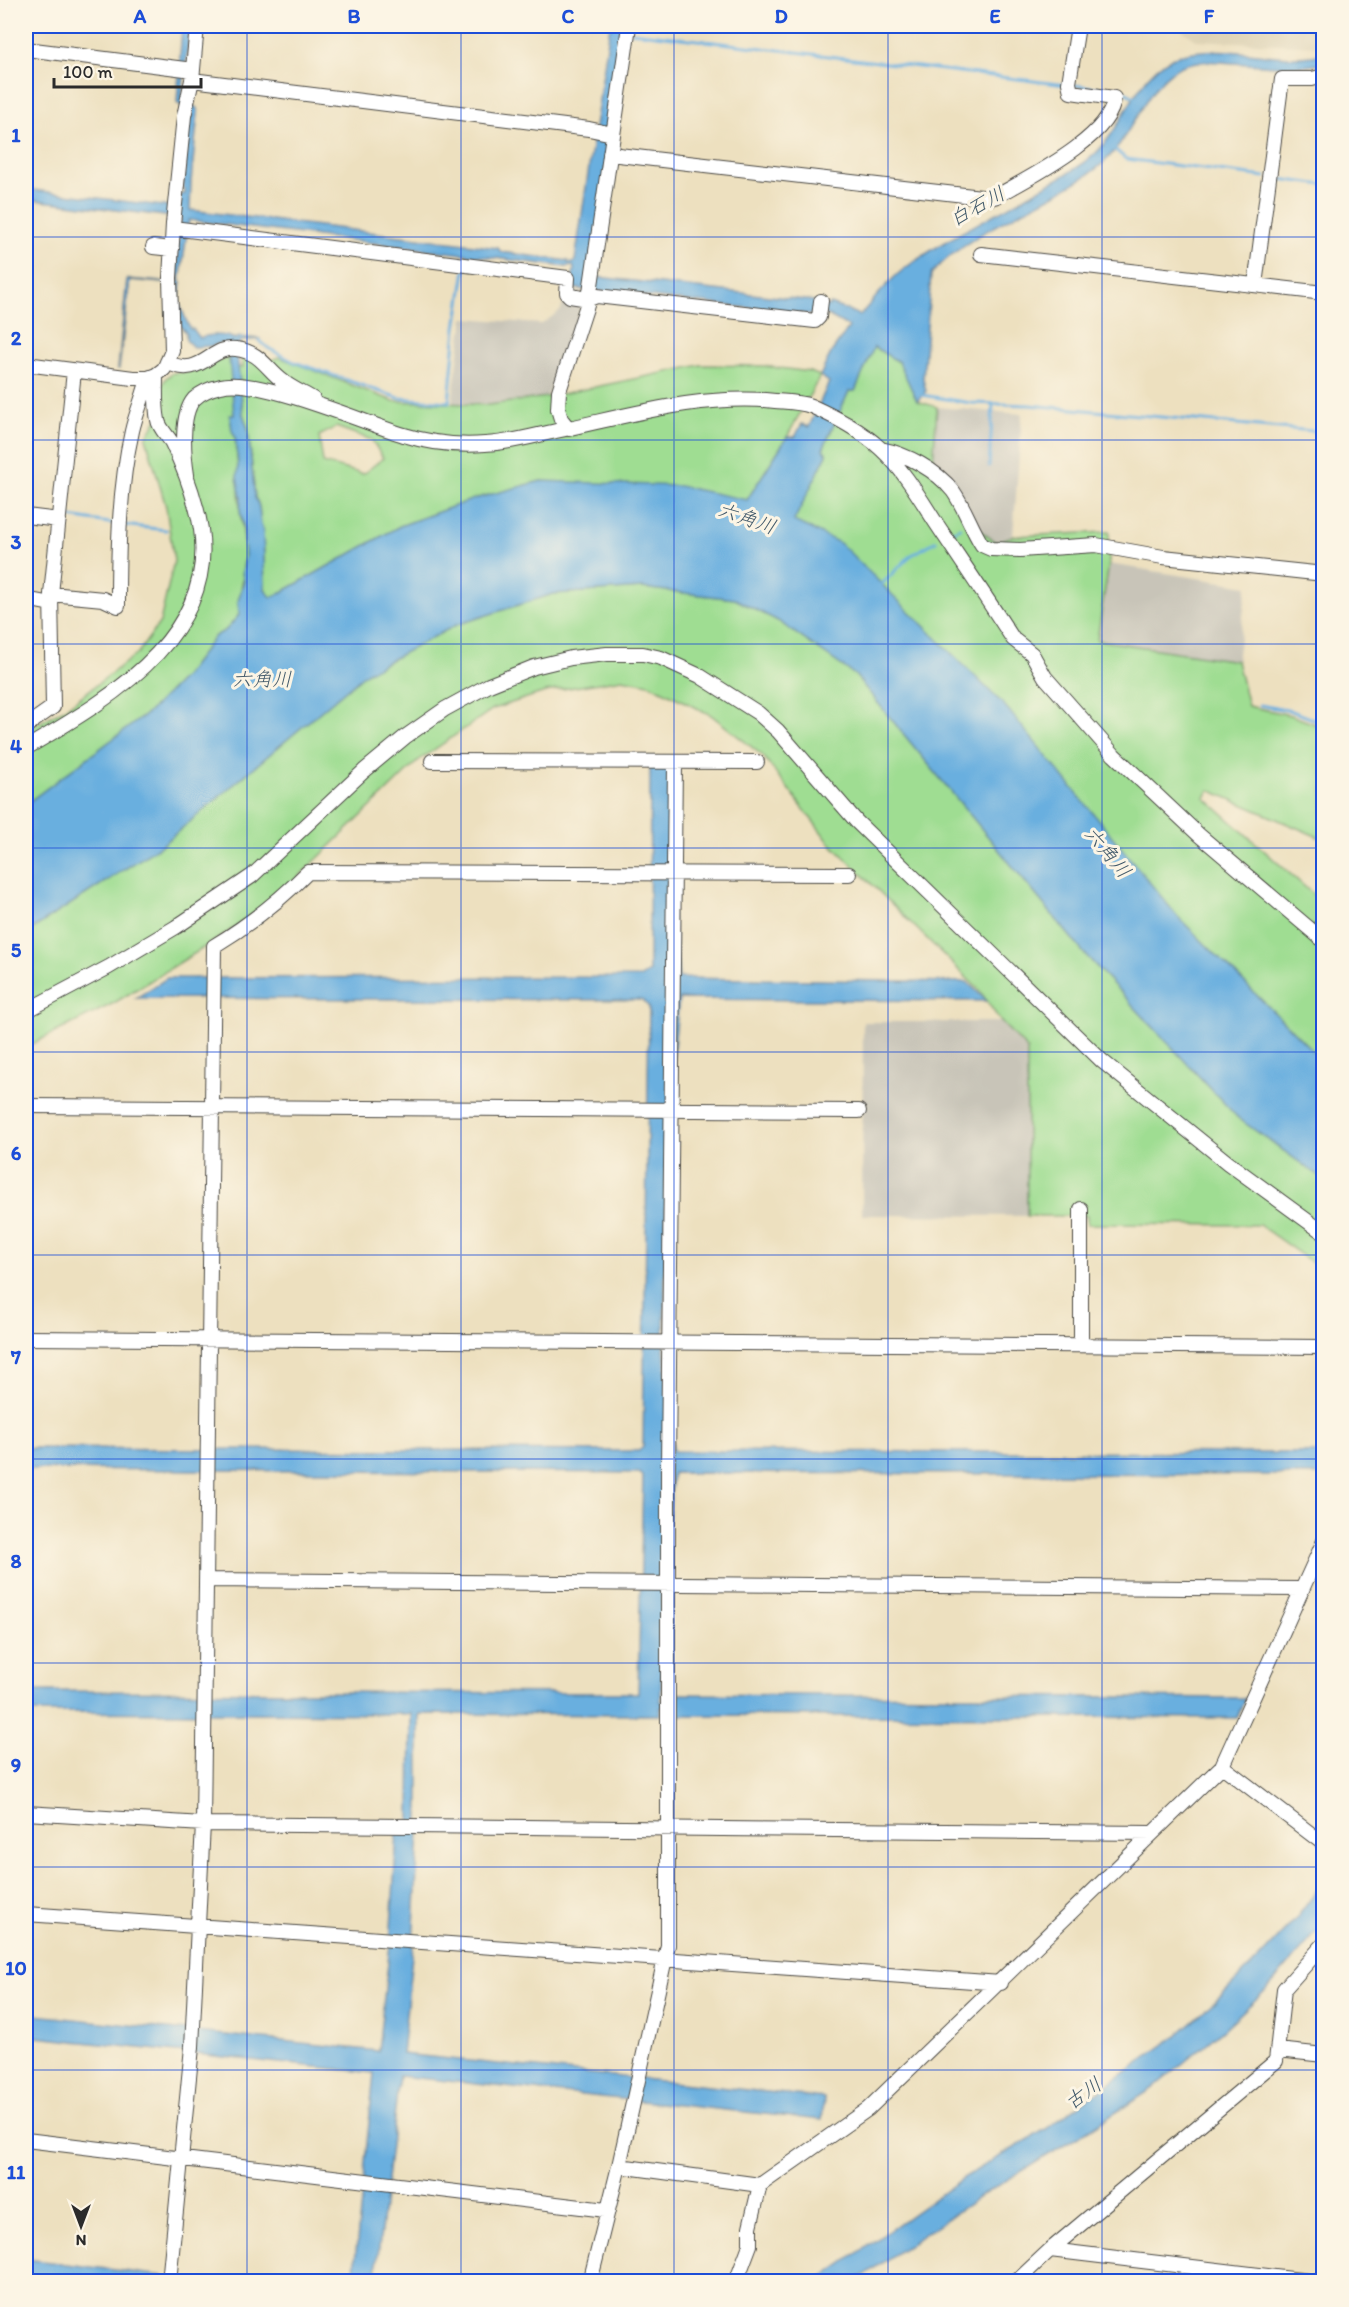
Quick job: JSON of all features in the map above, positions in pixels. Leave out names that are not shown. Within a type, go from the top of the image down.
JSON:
[{"type":"street","points":[[26,364],[74,371],[152,376],[164,369],[172,351],[170,282],[173,226],[188,105],[187,72],[197,26]]},
{"type":"street","points":[[610,154],[990,198],[1080,147],[1100,126],[1113,105],[1114,98],[1071,92],[1069,85],[1078,26]]},
{"type":"street","points":[[569,429],[561,419],[558,409],[559,391],[590,289],[611,134],[628,31]]},
{"type":"street","points":[[26,49],[611,134]]},
{"type":"street","points":[[1255,285],[1282,79],[1312,79],[1323,76]]},
{"type":"street","points":[[173,226],[568,278],[567,293],[570,296],[590,289]]},
{"type":"street","points":[[153,247],[172,249]]},
{"type":"street","points":[[981,254],[1323,293]]},
{"type":"street","points":[[590,289],[597,296],[815,321],[819,318],[821,300]]},
{"type":"street","points":[[167,362],[177,367],[194,367],[232,349],[255,355],[266,362],[283,382],[335,411]]},
{"type":"street","points":[[26,726],[53,707],[51,599],[74,371]]},
{"type":"street","points":[[26,748],[96,705],[129,681],[159,652],[179,628],[192,604],[199,581],[202,559],[198,510],[187,475],[170,440],[158,423],[152,376]]},
{"type":"street","points":[[26,599],[103,599],[118,606],[122,488],[132,429],[152,376]]},
{"type":"street","points":[[187,475],[184,455],[185,427],[189,407],[195,399],[208,390],[225,385],[252,386],[432,442],[485,444],[514,441],[634,414],[702,402],[759,399],[807,405],[844,422],[881,449],[911,484],[1013,639],[1032,654],[1045,677],[1114,755],[1199,835],[1323,941]]},
{"type":"street","points":[[881,449],[890,450],[929,469],[952,490],[982,545],[991,549],[1020,550],[1096,545],[1163,557],[1323,574]]},
{"type":"street","points":[[26,516],[60,517]]},
{"type":"street","points":[[26,1011],[129,956],[252,876],[364,771],[405,737],[445,709],[489,685],[534,667],[571,658],[607,654],[643,654],[661,658],[700,676],[758,713],[778,731],[857,822],[1101,1061],[1228,1163],[1323,1233]]},
{"type":"street","points":[[432,761],[757,762]]},
{"type":"street","points":[[590,2282],[666,1960],[667,1704],[657,1584],[669,1461],[660,1341],[662,1110],[674,989],[664,872],[675,762]]},
{"type":"street","points":[[169,2282],[192,2042],[203,1824],[208,1580],[214,946],[238,932],[279,901],[308,872],[849,874]]},
{"type":"street","points":[[26,1106],[859,1112]]},
{"type":"street","points":[[1081,1344],[1082,1209]]},
{"type":"street","points":[[26,1338],[1323,1347]]},
{"type":"street","points":[[736,2282],[750,2245],[750,2227],[760,2185],[868,2109],[1001,1983],[1222,1766],[1323,1541]]},
{"type":"street","points":[[208,1580],[1300,1589]]},
{"type":"street","points":[[1222,1766],[1323,1845]]},
{"type":"street","points":[[26,1813],[203,1824],[1153,1833]]},
{"type":"street","points":[[26,1914],[1001,1983]]},
{"type":"street","points":[[1016,2282],[1050,2250],[1275,2061],[1284,1989],[1323,1944]]},
{"type":"street","points":[[1278,2050],[1323,2055]]},
{"type":"street","points":[[26,2140],[606,2210]]},
{"type":"street","points":[[619,2166],[760,2185]]},
{"type":"street","points":[[1050,2250],[1318,2282]]},
{"type":"shaded area","points":[[1180,26],[1323,26],[1323,43],[1316,46],[1196,40],[1179,28]]},
{"type":"shaded area","points":[[566,290],[584,293],[569,348],[547,397],[489,405],[452,403],[464,318],[542,324],[561,310]]},
{"type":"shaded area","points":[[937,407],[1022,414],[1013,536],[996,542],[979,530],[933,464]]},
{"type":"shaded area","points":[[1109,564],[1247,586],[1237,661],[1097,640]]},
{"type":"shaded area","points":[[863,1022],[1001,1022],[1027,1049],[1027,1216],[862,1215]]},
{"type":"green space","points":[[874,347],[899,362],[917,401],[937,407],[933,464],[979,530],[996,542],[1013,536],[1109,532],[1109,564],[1097,640],[1237,661],[1248,706],[1290,715],[1323,727],[1323,839],[1209,790],[1205,798],[1323,903],[1323,1061],[1178,917],[793,522],[827,454],[823,449],[849,391],[855,391]]},
{"type":"green space","points":[[241,354],[262,364],[279,357],[393,401],[489,405],[547,397],[701,365],[764,366],[810,372],[820,376],[787,437],[747,500],[541,481],[474,499],[400,526],[270,597],[265,589],[263,531],[259,506],[255,498],[248,429],[243,414],[240,381],[234,415],[230,416],[235,435],[245,550],[239,615],[226,630],[215,636],[185,676],[149,712],[26,804],[26,730],[66,708],[138,653],[160,622],[174,561],[166,507],[146,438],[161,412],[159,390],[166,378],[173,373],[186,372],[229,357],[230,368],[243,367]],"holes":[[[336,427],[372,440],[383,458],[363,474],[323,463],[319,436]]]},
{"type":"green space","points":[[642,588],[735,599],[778,621],[855,675],[1083,952],[1238,1118],[1323,1179],[1323,1270],[1259,1225],[1087,1224],[1087,1216],[1027,1216],[1027,1049],[1001,1022],[980,991],[829,842],[763,756],[711,715],[649,684],[622,679],[545,692],[493,709],[418,761],[277,898],[213,942],[114,1003],[26,1047],[26,933],[162,845],[366,673],[456,625],[553,594]]},
{"type":"water","name":"六角川","points":[[182,26],[190,26],[182,95],[184,100],[198,109],[190,210],[498,248],[501,252],[573,263],[610,26],[623,26],[597,277],[814,301],[860,315],[892,279],[920,258],[1089,159],[1106,142],[1143,83],[1154,70],[1167,61],[1183,54],[1218,50],[1289,57],[1323,54],[1323,64],[1278,66],[1204,62],[1187,64],[1174,70],[1152,93],[1114,152],[1103,163],[1069,186],[974,238],[944,261],[931,274],[923,379],[926,391],[917,401],[899,362],[874,347],[855,391],[849,391],[823,449],[827,454],[794,521],[840,543],[1006,707],[1178,917],[1323,1061],[1323,1179],[1238,1118],[1083,952],[855,675],[778,621],[735,599],[642,588],[553,594],[456,625],[366,673],[162,845],[26,933],[26,804],[149,712],[185,676],[215,636],[226,630],[239,615],[238,601],[244,581],[242,573],[245,556],[240,511],[241,498],[237,478],[238,464],[230,415],[234,415],[228,345],[220,343],[193,347],[186,340],[186,333],[179,324],[175,308],[174,284],[130,280],[118,369],[127,279],[174,283],[178,281],[178,275],[176,275],[181,218],[26,199],[26,189],[171,207],[182,194],[185,194],[185,189],[183,189],[191,112],[177,103]],"holes":[[[189,220],[573,266],[574,268],[571,288],[813,315],[814,312],[828,315],[849,327],[831,353],[820,376],[829,382],[809,427],[802,424],[795,437],[787,437],[747,500],[679,486],[541,481],[474,499],[400,526],[271,597],[265,589],[263,530],[259,506],[255,498],[236,344],[240,344],[240,341],[261,339],[239,337],[235,339],[217,335],[200,338],[193,329],[190,329],[179,303]]]},
{"type":"water","points":[[650,767],[670,768],[669,878],[679,978],[967,982],[987,1001],[679,999],[667,1115],[664,1346],[673,1451],[1324,1453],[1323,1475],[673,1473],[662,1590],[661,1702],[672,1702],[672,1694],[1245,1698],[1237,1718],[672,1715],[672,1707],[661,1707],[661,1715],[419,1714],[419,1832],[413,1946],[402,2054],[824,2098],[822,2120],[399,2076],[375,2282],[353,2281],[374,2073],[26,2036],[26,2014],[378,2051],[390,1944],[397,1832],[410,1820],[411,1714],[26,1712],[26,1691],[638,1693],[643,1476],[639,1473],[26,1469],[26,1448],[639,1451],[643,1446],[649,1007],[642,1000],[136,998],[167,978],[641,977],[649,972]]},
{"type":"water","points":[[1323,1882],[1323,1925],[1268,1988],[1223,2030],[1152,2089],[984,2194],[855,2281],[818,2281],[965,2177],[1046,2129],[1176,2036],[1215,2002],[1261,1956],[1296,1919]]},
{"type":"water","points":[[26,2259],[163,2276],[162,2281],[26,2281]]},
{"type":"waterway","points":[[632,32],[1066,85]]},
{"type":"waterway","points":[[1073,85],[1122,91],[1137,98]]},
{"type":"waterway","points":[[1112,147],[1126,159],[1265,177]]},
{"type":"waterway","points":[[1272,178],[1324,185]]},
{"type":"waterway","points":[[259,340],[268,348],[294,362],[399,398],[449,402],[456,328],[465,270]]},
{"type":"waterway","points":[[921,393],[971,403],[1030,405],[1324,432]]},
{"type":"waterway","points":[[989,466],[993,404]]},
{"type":"waterway","points":[[63,516],[116,524]]},
{"type":"waterway","points":[[123,525],[166,530]]},
{"type":"waterway","points":[[950,533],[960,528]]},
{"type":"waterway","points":[[879,587],[910,556],[936,541]]},
{"type":"waterway","points":[[1260,705],[1292,711],[1324,723]]},
{"type":"waterway","points":[[1313,1961],[1324,1963]]},
{"type":"water label","name":"白石川","points":[[977,206]]},
{"type":"water label","name":"古川","points":[[1083,2093]]}]
